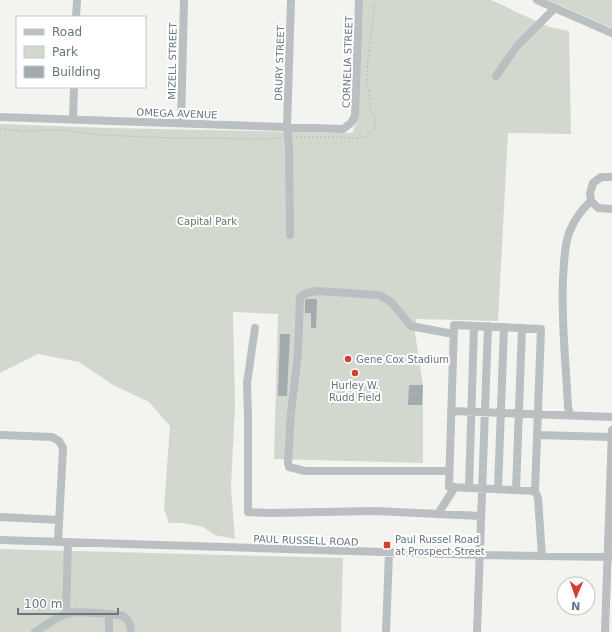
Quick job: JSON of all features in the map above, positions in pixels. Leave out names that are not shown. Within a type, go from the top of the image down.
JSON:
[{"type":"street","points":[[76,16],[77,0]]},
{"type":"street","name":"MIZELL STREET","points":[[181,123],[184,0]]},
{"type":"street","name":"DRURY STREET","points":[[290,235],[289,148],[287,127],[291,0]]},
{"type":"street","name":"CORNELIA STREET","points":[[351,123],[355,116],[360,0]]},
{"type":"street","points":[[537,0],[612,33]]},
{"type":"street","points":[[496,76],[517,46],[554,8]]},
{"type":"street","points":[[73,119],[74,88]]},
{"type":"street","name":"OMEGA AVENUE","points":[[0,117],[338,129],[343,129],[351,123]]},
{"type":"street","points":[[612,177],[601,177],[593,183],[590,193],[591,201],[598,208],[612,209]]},
{"type":"street","points":[[570,415],[568,407],[563,327],[562,296],[564,266],[569,234],[579,213],[591,201]]},
{"type":"street","points":[[449,471],[305,471],[289,467],[288,463],[291,413],[298,353],[300,297],[307,292],[317,291],[379,295],[391,302],[411,326],[453,334]]},
{"type":"street","points":[[535,491],[449,487],[454,325],[541,329],[535,491],[538,498],[542,556]]},
{"type":"street","points":[[469,488],[474,326]]},
{"type":"street","points":[[477,632],[488,326]]},
{"type":"street","points":[[498,489],[504,327]]},
{"type":"street","points":[[255,328],[247,382],[248,512],[376,511],[481,516]]},
{"type":"street","points":[[516,490],[522,328]]},
{"type":"street","points":[[451,411],[612,417]]},
{"type":"street","points":[[605,632],[610,557],[612,430]]},
{"type":"street","points":[[537,434],[612,437]]},
{"type":"street","points":[[0,435],[52,437],[59,441],[63,448],[58,542]]},
{"type":"street","points":[[438,514],[455,487]]},
{"type":"street","points":[[0,517],[59,520]]},
{"type":"street","name":"PAUL RUSSELL ROAD","points":[[0,540],[479,555],[610,557]]},
{"type":"street","points":[[66,614],[68,542]]},
{"type":"street","points":[[386,632],[390,552]]},
{"type":"street","points":[[35,632],[70,613],[118,614],[128,620],[131,632]]},
{"type":"street","points":[[109,614],[109,632]]},
{"type":"path","points":[[74,597],[81,606]]},
{"type":"green space","name":"Capital Park","points":[[362,0],[491,0],[549,27],[569,31],[571,134],[508,133],[498,321],[416,319],[415,333],[423,385],[423,463],[274,459],[278,314],[233,312],[235,403],[231,488],[235,539],[215,535],[203,527],[184,523],[169,523],[164,509],[170,426],[149,402],[113,385],[79,362],[38,354],[0,373],[0,124],[352,133],[356,124]]},
{"type":"green space","points":[[548,0],[612,0],[612,28]]},
{"type":"green space","points":[[0,549],[343,558],[341,632],[0,632]]},
{"type":"building","points":[[317,299],[316,328],[311,328],[311,313],[305,313],[305,300]]},
{"type":"building","points":[[280,334],[290,334],[287,396],[278,396]]},
{"type":"building","points":[[409,385],[423,385],[422,405],[408,405]]},
{"type":"place","name":"Gene Cox Stadium","points":[[348,359]]},
{"type":"place","name":"Hurley W. Rudd Field","points":[[355,373]]},
{"type":"place","name":"Paul Russel Road at Prospect Street","points":[[387,545]]}]
